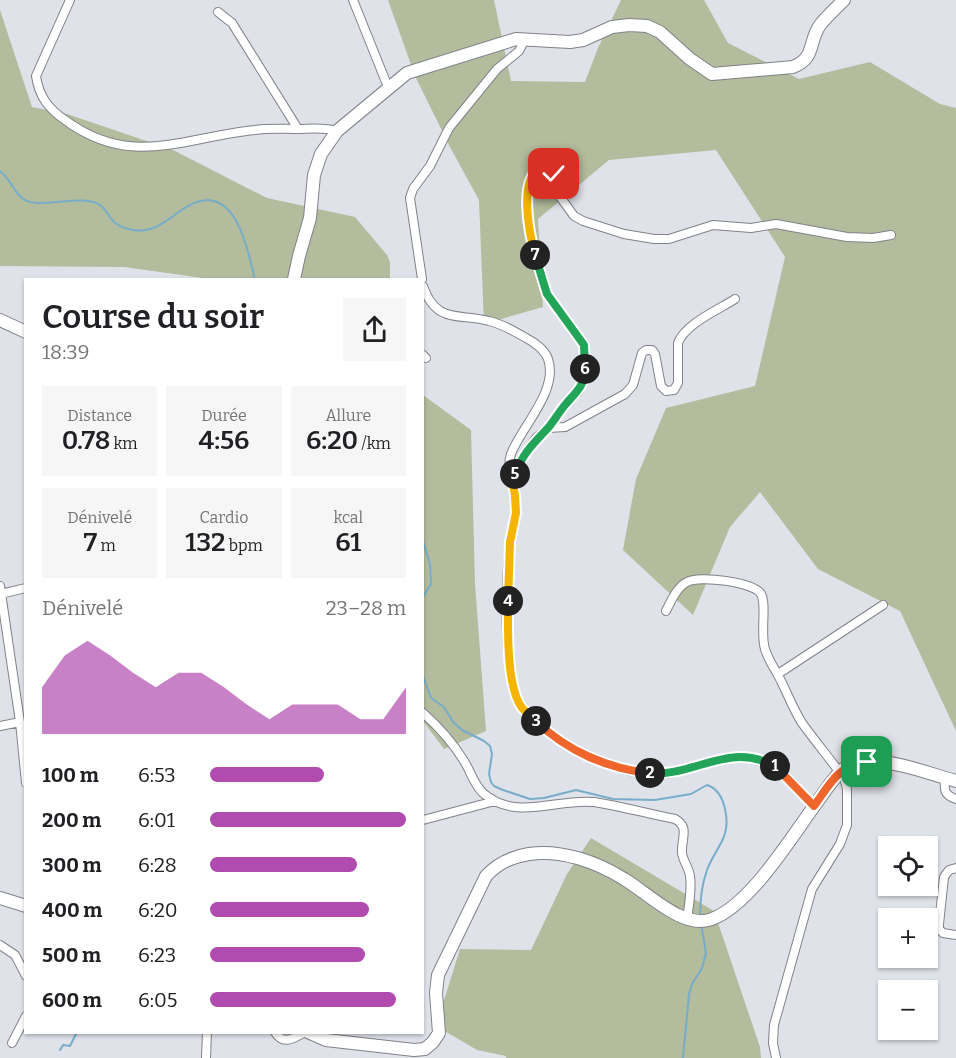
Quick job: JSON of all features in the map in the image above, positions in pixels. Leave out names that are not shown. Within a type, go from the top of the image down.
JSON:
[{"type":"main road","points":[[294,278],[310,218],[316,168],[321,154],[337,131],[407,73],[505,42],[525,39],[570,42],[583,40],[612,27],[648,26],[660,32],[690,59],[712,74],[793,67],[803,63],[808,57],[820,25],[844,0]]},
{"type":"main road","points":[[0,320],[24,331]]},
{"type":"main road","points":[[313,1034],[326,1040],[421,1054],[439,1033],[437,984],[441,967],[486,876],[495,866],[519,855],[547,852],[584,860],[623,878],[673,913],[690,920],[707,921],[735,906],[756,885],[839,772],[853,763],[892,764],[950,780]]},
{"type":"main road","points":[[0,898],[24,905]]},
{"type":"street","points":[[70,0],[36,76],[44,100],[54,112],[76,129],[102,141],[140,148],[166,146],[256,129],[337,131]]},
{"type":"street","points":[[353,0],[388,87]]},
{"type":"street","points":[[218,12],[232,23],[298,129]]},
{"type":"street","points":[[422,278],[410,198],[412,189],[430,166],[449,128],[497,69],[519,51],[525,39]]},
{"type":"street","points":[[512,481],[520,461],[536,438],[548,428],[578,392],[585,378],[584,345],[547,294],[536,263],[529,228],[527,197],[532,175],[537,170],[549,170],[554,174],[561,198],[574,216],[624,234],[669,239],[713,225],[751,228],[776,225],[847,237],[873,238],[891,235]]},
{"type":"street","points":[[424,289],[431,303],[447,315],[488,320],[509,328],[537,344],[548,359],[549,379],[542,400],[511,455],[509,466],[516,513],[510,542],[508,629],[514,690],[522,707],[548,732],[568,745],[596,760],[628,771],[673,773],[717,759],[740,757],[760,759],[774,766],[814,806]]},
{"type":"street","points":[[548,428],[565,427],[625,394],[633,385],[642,353],[646,350],[652,350],[655,354],[661,386],[666,391],[674,390],[678,383],[680,337],[692,326],[735,299]]},
{"type":"street","points":[[666,611],[681,586],[693,579],[704,578],[757,589],[762,595],[764,645],[769,659],[801,720],[839,772],[847,789],[847,825],[840,844],[812,889],[774,1025],[776,1058]]},
{"type":"street","points":[[24,588],[1,591],[24,763]]},
{"type":"street","points":[[777,674],[883,605]]},
{"type":"street","points":[[424,714],[446,735],[478,786],[495,801],[509,806],[537,807],[595,802],[680,822],[684,829],[682,852],[690,874],[690,920]]},
{"type":"street","points":[[0,726],[20,722]]},
{"type":"street","points":[[950,780],[945,792],[956,799]]},
{"type":"street","points":[[424,820],[495,801]]},
{"type":"street","points":[[956,868],[949,870],[944,877],[939,929],[943,933],[956,935]]},
{"type":"street","points":[[0,945],[10,950],[18,959],[24,972]]},
{"type":"street","points":[[12,1043],[24,1020]]},
{"type":"street","points":[[206,1058],[207,1034]]},
{"type":"street","points":[[277,1034],[281,1039],[289,1040],[308,1034]]},
{"type":"green space","points":[[388,0],[494,0],[511,81],[585,82],[621,0],[704,0],[728,43],[799,79],[870,62],[940,104],[956,108],[956,731],[900,611],[818,569],[760,492],[730,527],[693,615],[623,550],[636,479],[666,408],[755,386],[785,257],[716,150],[609,160],[538,219],[543,307],[484,324],[479,200],[415,76]]},
{"type":"green space","points":[[0,10],[32,107],[67,114],[173,150],[267,198],[355,217],[387,255],[390,262],[390,278],[203,278],[124,267],[0,266]]},
{"type":"green space","points":[[424,396],[471,430],[475,584],[486,731],[444,749],[424,722]]},
{"type":"green space","points":[[591,838],[714,911],[760,1047],[761,1058],[506,1058],[506,1056],[477,1050],[436,1026],[460,949],[531,950],[567,874]]},
{"type":"waterway","points":[[0,171],[23,199],[39,203],[92,202],[100,205],[117,224],[133,230],[156,227],[188,206],[204,201],[217,202],[227,209],[242,233],[253,278]]},
{"type":"waterway","points":[[424,544],[430,564],[431,584],[424,595]]},
{"type":"waterway","points":[[424,679],[431,698],[444,707],[453,722],[462,730],[490,746],[491,782],[503,790],[530,799],[576,790],[613,799],[655,800],[691,794],[707,785],[713,788],[719,794],[725,809],[726,826],[725,834],[705,875],[700,916]]},
{"type":"waterway","points":[[683,1058],[689,994],[702,968],[706,953],[701,924]]},
{"type":"waterway","points":[[60,1050],[63,1045],[70,1046],[76,1034]]},
{"type":"route","points":[[554,174],[542,168],[532,175],[527,197],[529,228],[536,263],[547,294],[584,345],[585,378],[578,392],[548,428],[536,438],[520,461],[512,481],[516,513],[510,542],[508,629],[514,690],[522,707],[548,732],[568,745],[596,760],[628,771],[673,773],[717,759],[740,757],[760,759],[774,766],[814,806],[839,772],[853,763],[867,762]]}]
